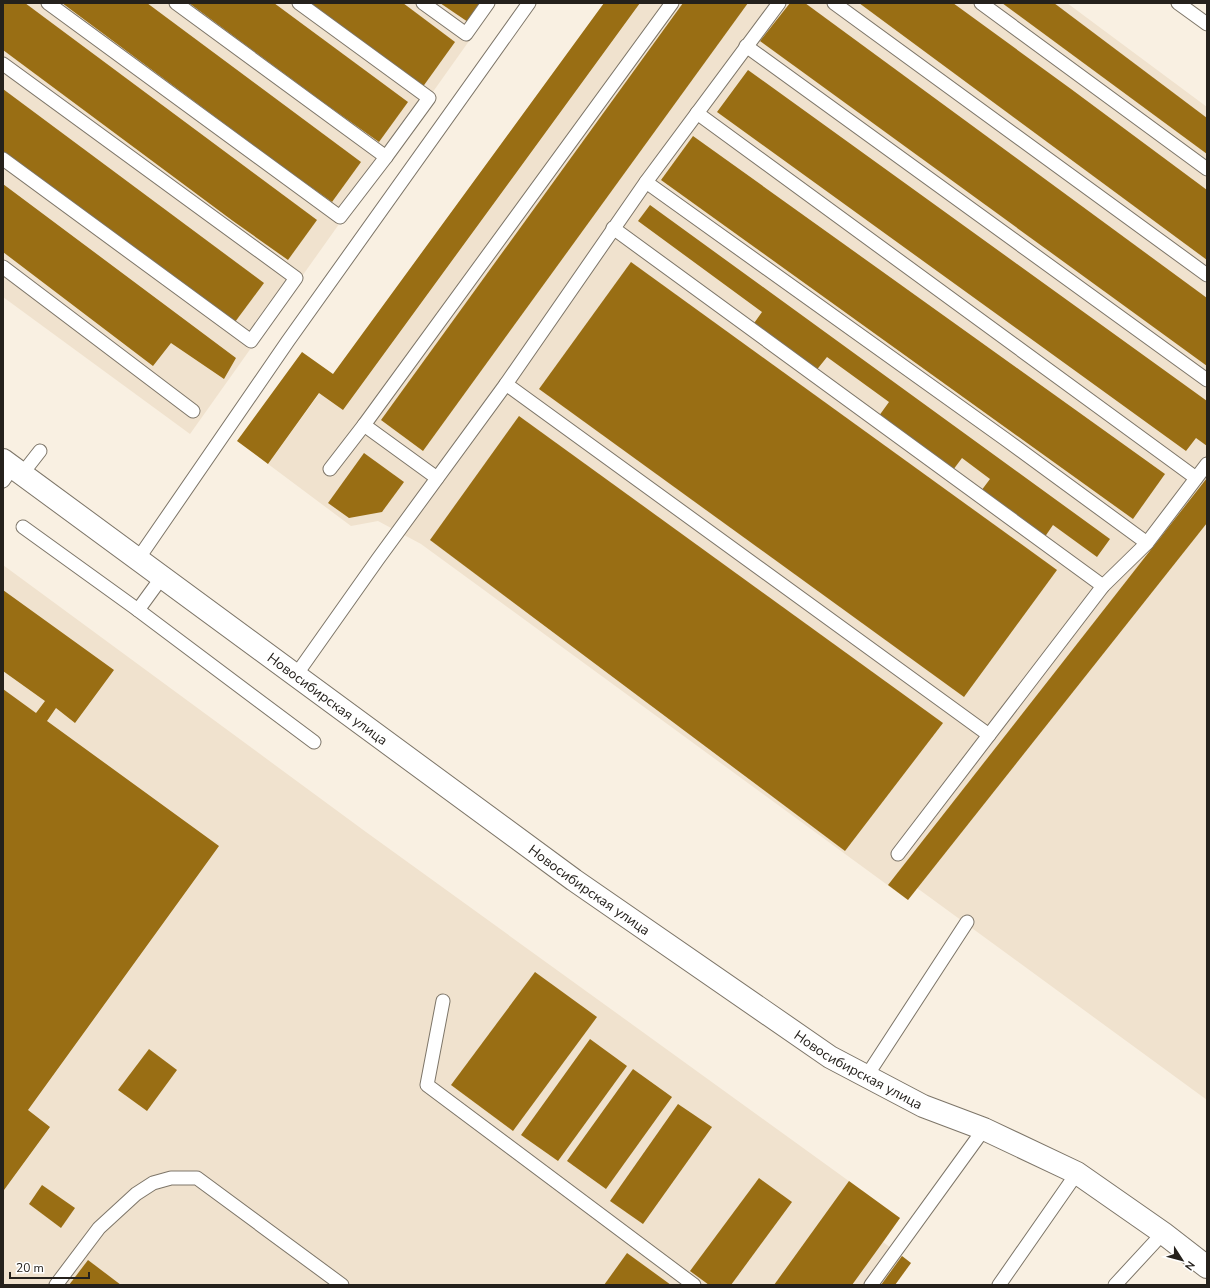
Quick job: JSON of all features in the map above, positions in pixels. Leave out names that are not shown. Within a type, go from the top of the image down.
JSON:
[{"type":"street","name":"Новосибирская улица","points":[[10,470],[138,559],[574,880],[830,1057],[923,1106],[984,1129],[1077,1173],[1163,1233],[1207,1267]]},
{"type":"lane","points":[[48,3],[340,217],[429,98],[299,3]]},
{"type":"lane","points":[[176,3],[386,157]]},
{"type":"lane","points":[[423,3],[466,34],[488,3]]},
{"type":"lane","points":[[138,559],[288,341],[529,3]]},
{"type":"lane","points":[[330,469],[672,3]]},
{"type":"lane","points":[[296,675],[506,384],[646,182],[779,3]]},
{"type":"lane","points":[[834,3],[1207,275]]},
{"type":"lane","points":[[981,3],[1207,169]]},
{"type":"lane","points":[[1178,3],[1207,24]]},
{"type":"lane","points":[[746,46],[1207,380]]},
{"type":"lane","points":[[3,64],[296,278],[251,341],[3,159]]},
{"type":"lane","points":[[697,113],[1196,478]]},
{"type":"lane","points":[[646,182],[1005,439],[1147,543]]},
{"type":"lane","points":[[613,228],[1103,586]]},
{"type":"lane","points":[[3,267],[193,411]]},
{"type":"lane","points":[[506,384],[989,735]]},
{"type":"lane","points":[[364,424],[437,478]]},
{"type":"lane","points":[[10,470],[40,451]]},
{"type":"lane","points":[[898,854],[1103,586],[1147,543],[1207,464]]},
{"type":"lane","points":[[23,527],[138,610],[314,742]]},
{"type":"lane","points":[[138,610],[162,577]]},
{"type":"lane","points":[[866,1077],[967,922]]},
{"type":"lane","points":[[442,1001],[427,1085],[694,1285]]},
{"type":"lane","points":[[871,1285],[984,1129]]},
{"type":"lane","points":[[999,1285],[1077,1173]]},
{"type":"lane","points":[[56,1285],[99,1228],[136,1194],[153,1183],[171,1178],[197,1178],[342,1285]]},
{"type":"lane","points":[[1115,1285],[1163,1233]]},
{"type":"shaded area","points":[[3,3],[496,3],[190,434],[3,297]]},
{"type":"shaded area","points":[[604,3],[1067,3],[1207,107],[1207,1100],[917,888],[908,900],[421,544],[378,521],[351,526],[268,464]]},
{"type":"shaded area","points":[[3,565],[366,832],[900,1218],[883,1242],[911,1263],[895,1285],[3,1285]]},
{"type":"building","points":[[3,3],[25,3],[317,220],[288,260],[233,221],[3,50]]},
{"type":"building","points":[[62,3],[147,3],[361,162],[332,202],[277,163]]},
{"type":"building","points":[[189,3],[274,3],[408,102],[379,142]]},
{"type":"building","points":[[307,3],[403,3],[455,42],[422,88]]},
{"type":"building","points":[[440,3],[482,3],[468,22]]},
{"type":"building","points":[[604,3],[640,3],[343,410],[319,393],[268,464],[237,441],[302,352],[333,374]]},
{"type":"building","points":[[683,3],[748,3],[423,451],[381,420]]},
{"type":"building","points":[[790,3],[805,3],[1207,298],[1207,366],[760,41]]},
{"type":"building","points":[[859,3],[953,3],[1071,89],[1207,190],[1207,260]]},
{"type":"building","points":[[1002,3],[1054,3],[1207,118],[1207,154]]},
{"type":"building","points":[[748,70],[1207,401],[1207,446],[1196,438],[1186,451],[717,112]]},
{"type":"building","points":[[3,89],[264,283],[235,322],[3,152]]},
{"type":"building","points":[[693,136],[1165,474],[1133,519],[661,180]]},
{"type":"building","points":[[3,184],[236,358],[224,379],[171,343],[153,366],[3,252]]},
{"type":"building","points":[[650,205],[1110,539],[1097,557],[1053,525],[1042,541],[978,495],[990,479],[962,458],[950,474],[876,420],[889,402],[827,357],[815,372],[752,326],[762,312],[638,221]]},
{"type":"building","points":[[631,262],[1057,570],[964,697],[539,389]]},
{"type":"building","points":[[519,416],[943,723],[845,851],[430,540]]},
{"type":"building","points":[[364,453],[404,482],[382,512],[349,518],[328,503]]},
{"type":"building","points":[[1207,478],[1207,523],[908,900],[888,885]]},
{"type":"building","points":[[3,590],[114,670],[75,723],[56,708],[47,721],[219,846],[28,1110],[50,1127],[4,1190],[3,689],[36,713],[45,701],[3,671]]},
{"type":"building","points":[[535,972],[597,1017],[513,1131],[451,1085]]},
{"type":"building","points":[[590,1039],[627,1066],[558,1161],[521,1135]]},
{"type":"building","points":[[149,1049],[177,1070],[147,1111],[118,1090]]},
{"type":"building","points":[[633,1069],[672,1097],[606,1189],[567,1161]]},
{"type":"building","points":[[678,1104],[712,1127],[643,1224],[610,1201]]},
{"type":"building","points":[[759,1178],[792,1202],[731,1285],[709,1285],[690,1271]]},
{"type":"building","points":[[849,1181],[900,1218],[852,1285],[774,1285]]},
{"type":"building","points":[[42,1185],[75,1208],[61,1228],[29,1204]]},
{"type":"building","points":[[627,1253],[671,1285],[604,1285]]},
{"type":"building","points":[[902,1256],[911,1263],[895,1285],[881,1285]]},
{"type":"building","points":[[88,1260],[121,1285],[69,1285]]}]
